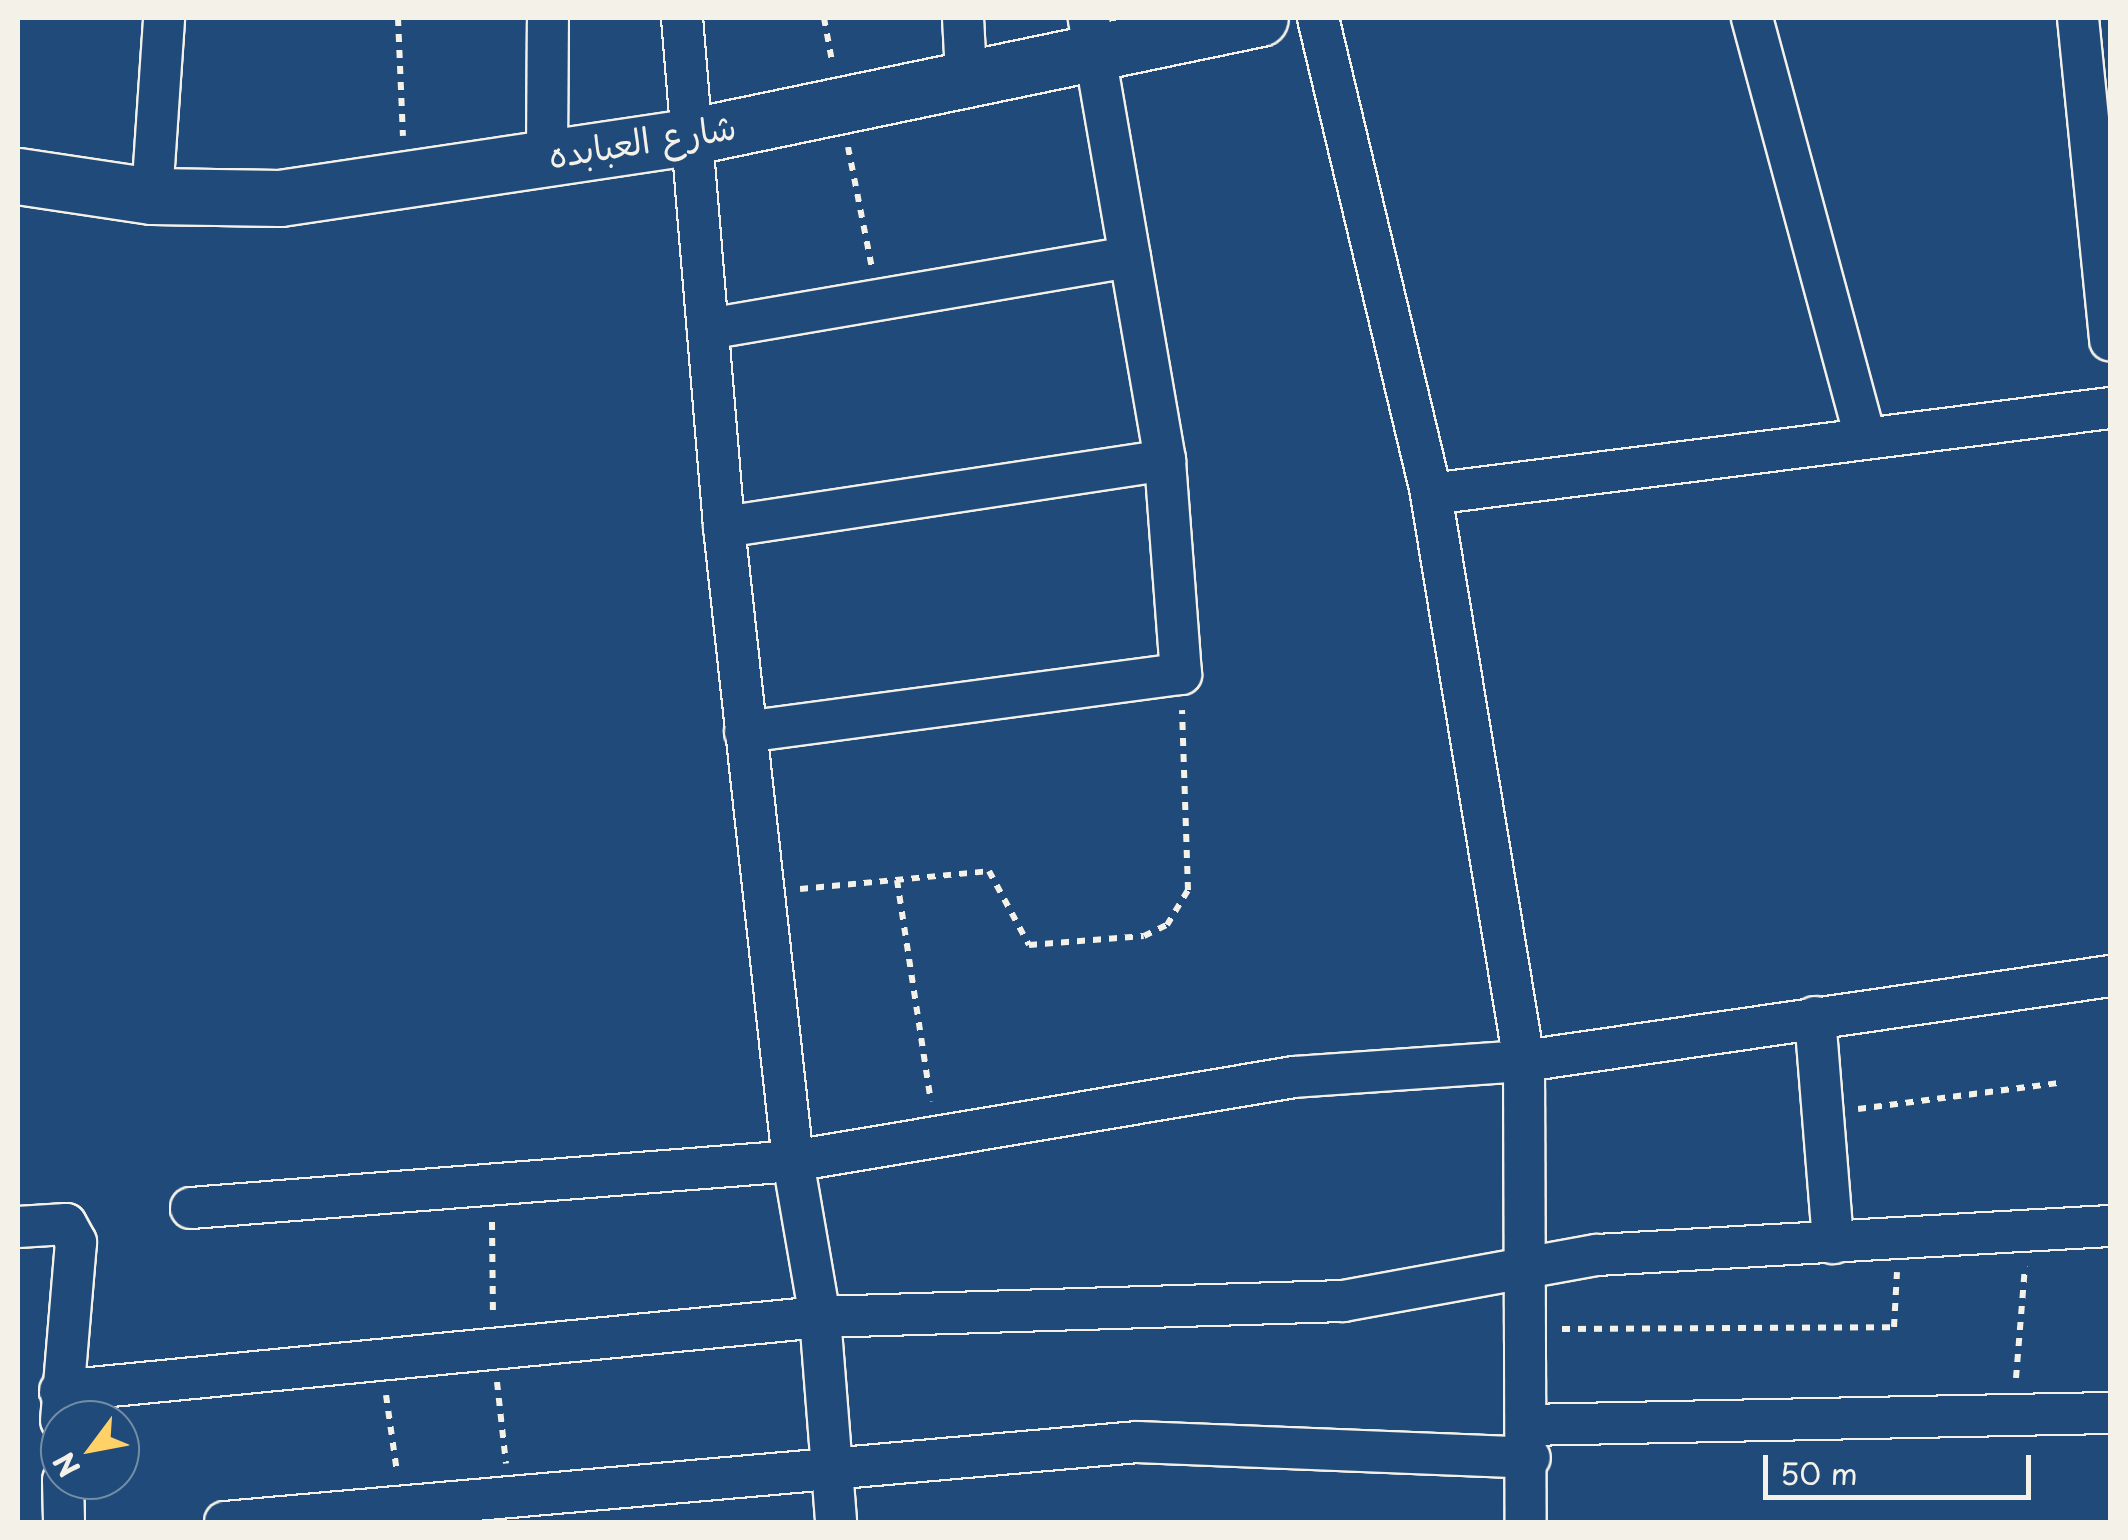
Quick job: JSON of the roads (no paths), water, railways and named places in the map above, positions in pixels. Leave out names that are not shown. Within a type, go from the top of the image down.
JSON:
[{"type":"street","points":[[152,196],[164,18]]},
{"type":"street","points":[[547,154],[548,18]]},
{"type":"street","points":[[682,18],[688,137],[724,527],[793,1161],[820,1318],[836,1522]]},
{"type":"street","points":[[963,18],[966,73]]},
{"type":"street","points":[[1318,18],[1430,494],[1524,1061],[1530,1266],[1526,1522]]},
{"type":"street","points":[[1752,18],[1864,434]]},
{"type":"street","points":[[2078,18],[2110,340]]},
{"type":"street","name":"شارع العبابده","points":[[18,169],[152,196],[280,198],[405,175],[688,137],[966,73],[1090,33],[1245,19]]},
{"type":"street","points":[[745,732],[1181,674],[1165,460],[1090,33]]},
{"type":"street","points":[[708,329],[879,303],[1130,257]]},
{"type":"street","points":[[1430,494],[1864,434],[2110,408]]},
{"type":"street","points":[[724,527],[1165,460]]},
{"type":"street","points":[[190,1208],[491,1189],[793,1161],[926,1142],[1294,1077],[1524,1061],[2110,976]]},
{"type":"street","points":[[1816,1017],[1833,1242]]},
{"type":"street","points":[[18,1227],[66,1224],[76,1242],[61,1400]]},
{"type":"street","points":[[102,1400],[493,1346],[820,1318],[1342,1301],[1530,1266],[1833,1242],[2028,1235],[2110,1226]]},
{"type":"street","points":[[225,1522],[1138,1442],[1528,1442],[2110,1413]]}]
